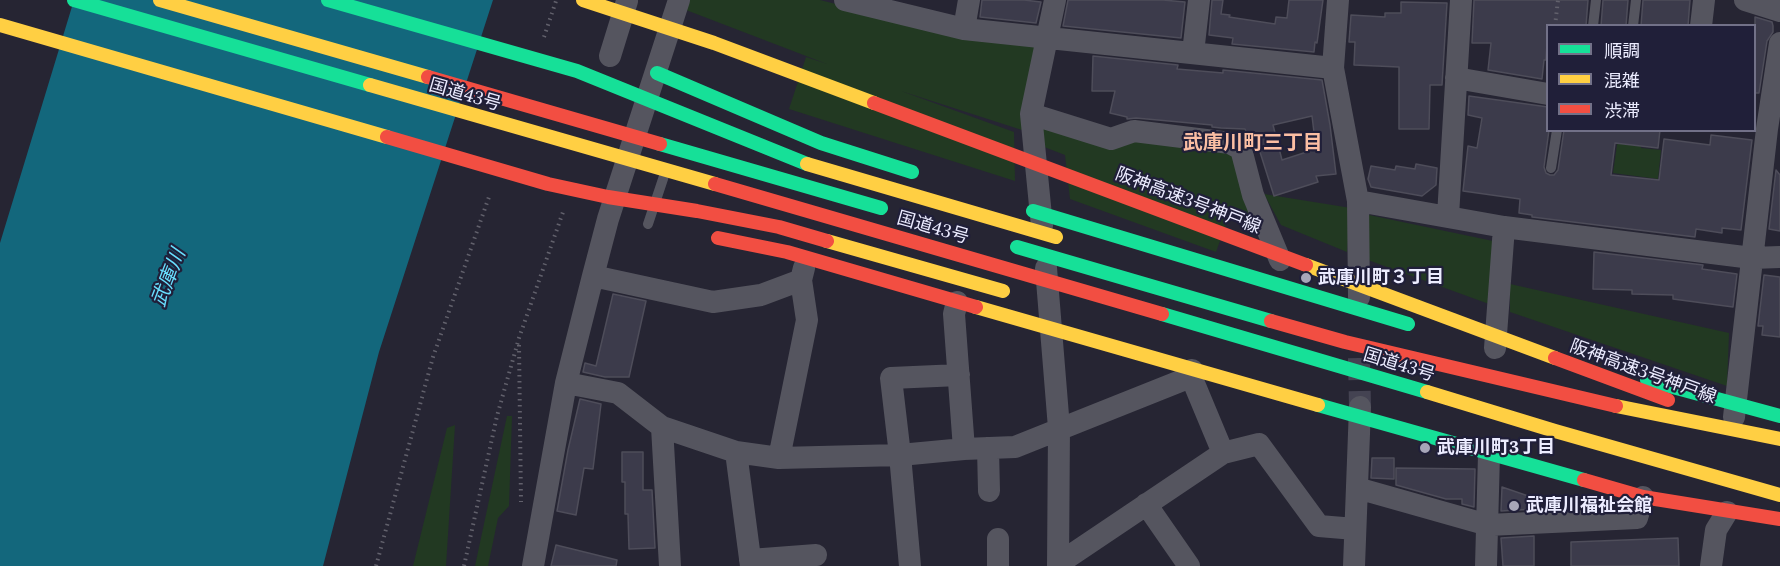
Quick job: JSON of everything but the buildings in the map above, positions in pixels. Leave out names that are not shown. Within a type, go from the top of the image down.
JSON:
[{"type":"highway","name":"国道43号","points":[[74,0],[926,244],[1780,495]]},
{"type":"highway","name":"国道43号","points":[[160,0],[889,210]]},
{"type":"highway","points":[[328,0],[577,71],[811,165],[1072,242]]},
{"type":"highway","name":"阪神高速3号神戸線","points":[[583,0],[714,43],[1617,381],[1780,439]]},
{"type":"highway","name":"阪神高速3号神戸線","points":[[596,0],[711,37],[1503,336],[1703,396],[1780,416]]},
{"type":"highway","points":[[0,25],[548,184],[608,197],[779,227],[1065,308]]},
{"type":"highway","points":[[657,73],[821,143],[920,174]]},
{"type":"highway","points":[[1019,206],[1292,289],[1359,313],[1416,326]]},
{"type":"highway","points":[[699,234],[807,259],[1192,370],[1360,412],[1489,454],[1643,497],[1780,519]]},
{"type":"highway","name":"国道43号","points":[[1003,243],[1345,342],[1607,404],[1780,439]]},
{"type":"highway","points":[[1381,336],[1414,346],[1477,373]]},
{"type":"highway","points":[[1473,342],[1780,429]]},
{"type":"highway","points":[[1330,378],[1474,406]]},
{"type":"street","points":[[610,56],[627,0]]},
{"type":"street","points":[[533,566],[566,383],[593,276],[614,219],[679,0]]},
{"type":"street","points":[[845,0],[964,29],[1333,68]]},
{"type":"street","points":[[964,29],[969,0]]},
{"type":"street","points":[[1055,0],[1031,114],[1052,328],[1059,428],[1059,565]]},
{"type":"street","points":[[1193,53],[1198,0]]},
{"type":"street","points":[[1338,0],[1333,68],[1358,201],[1359,313]]},
{"type":"street","points":[[1448,216],[1461,0]]},
{"type":"street","points":[[1701,24],[1704,0]]},
{"type":"street","points":[[1745,0],[1780,11]]},
{"type":"street","points":[[1734,417],[1767,130],[1780,43]]},
{"type":"street","points":[[1456,78],[1546,94]]},
{"type":"street","points":[[1031,114],[1111,139],[1134,131],[1230,143],[1241,149],[1254,195],[1292,289]]},
{"type":"street","points":[[1358,201],[1504,227],[1752,258],[1780,257]]},
{"type":"street","points":[[1495,349],[1504,227]]},
{"type":"street","points":[[779,458],[807,320],[801,280],[807,259]]},
{"type":"street","points":[[593,276],[713,302],[761,295],[801,280]]},
{"type":"street","points":[[957,302],[954,314],[964,449]]},
{"type":"street","points":[[566,383],[618,393],[662,427],[736,452],[779,458],[900,455],[1015,447],[1183,381],[1192,370]]},
{"type":"street","points":[[1192,370],[1193,381],[1223,453]]},
{"type":"street","points":[[910,566],[891,378],[959,375]]},
{"type":"street","points":[[1354,566],[1360,412]]},
{"type":"street","points":[[662,427],[670,566]]},
{"type":"street","points":[[1059,565],[1223,453],[1259,444],[1319,526],[1355,529]]},
{"type":"street","points":[[988,448],[989,491]]},
{"type":"street","points":[[736,452],[751,563],[816,555]]},
{"type":"street","points":[[1486,566],[1489,454]]},
{"type":"street","points":[[1357,488],[1488,525],[1636,518],[1643,497]]},
{"type":"street","points":[[1146,504],[1189,566]]},
{"type":"street","points":[[1711,566],[1716,530],[1727,512]]},
{"type":"street","points":[[998,540],[998,566]]},
{"type":"lane","points":[[1593,24],[1596,0]]},
{"type":"lane","points":[[1633,24],[1636,0]]},
{"type":"lane","points":[[683,122],[695,89]]},
{"type":"lane","points":[[1551,168],[1557,132]]},
{"type":"lane","points":[[648,224],[679,133]]},
{"type":"path","points":[[541,46],[556,0]]},
{"type":"path","points":[[1555,24],[1558,0]]},
{"type":"path","points":[[376,566],[433,357],[491,191]]},
{"type":"path","points":[[464,566],[497,416],[519,338],[563,211]]},
{"type":"path","points":[[519,338],[521,506]]},
{"type":"green space","points":[[690,0],[820,0],[962,36],[1036,42],[1025,131],[901,91],[1014,132],[1015,181],[789,109],[806,57],[827,64],[686,10]]},
{"type":"green space","points":[[1041,126],[1132,137],[1237,154],[1255,226],[1229,216],[1216,252],[1070,199],[1065,155],[1039,145]]},
{"type":"green space","points":[[1619,132],[1643,132],[1641,148],[1661,150],[1658,179],[1613,173]]},
{"type":"green space","points":[[1264,194],[1351,208],[1347,252],[1281,225]]},
{"type":"green space","points":[[1369,215],[1493,241],[1489,304],[1368,260]]},
{"type":"green space","points":[[1510,284],[1729,333],[1727,386],[1510,312]]},
{"type":"green space","points":[[507,416],[512,416],[509,506],[498,518],[488,566],[475,566]]},
{"type":"green space","points":[[455,425],[446,566],[413,566],[447,428]]},
{"type":"water","name":"武庫川","points":[[74,0],[493,0],[379,352],[323,566],[0,566],[0,243]]},
{"type":"tunnel","points":[[1359,358],[1360,407]]},
{"type":"traffic: fast","points":[[74,0],[370,85]]},
{"type":"traffic: fast","points":[[328,0],[577,71],[807,164]]},
{"type":"traffic: fast","points":[[657,73],[821,143],[912,172]]},
{"type":"traffic: fast","points":[[660,144],[881,208]]},
{"type":"traffic: fast","points":[[1033,211],[1408,324]]},
{"type":"traffic: fast","points":[[1017,247],[1271,321]]},
{"type":"traffic: fast","points":[[1162,314],[1427,392]]},
{"type":"traffic: fast","points":[[1647,380],[1780,416]]},
{"type":"traffic: fast","points":[[1318,405],[1584,480]]},
{"type":"traffic: slow","points":[[160,0],[428,77]]},
{"type":"traffic: slow","points":[[583,0],[714,43],[874,103]]},
{"type":"traffic: slow","points":[[0,25],[387,137]]},
{"type":"traffic: slow","points":[[370,85],[715,184]]},
{"type":"traffic: slow","points":[[807,164],[1056,237]]},
{"type":"traffic: slow","points":[[827,241],[1003,291]]},
{"type":"traffic: slow","points":[[1306,265],[1555,358]]},
{"type":"traffic: slow","points":[[976,307],[1318,405]]},
{"type":"traffic: slow","points":[[1427,392],[1780,495]]},
{"type":"traffic: slow","points":[[1616,406],[1780,439]]},
{"type":"traffic: jam","points":[[428,77],[660,144]]},
{"type":"traffic: jam","points":[[874,103],[1306,265]]},
{"type":"traffic: jam","points":[[387,137],[548,184],[608,197],[779,227],[827,241]]},
{"type":"traffic: jam","points":[[715,184],[1162,314]]},
{"type":"traffic: jam","points":[[718,238],[787,252],[976,307]]},
{"type":"traffic: jam","points":[[1271,321],[1345,342],[1616,406]]},
{"type":"traffic: jam","points":[[1555,358],[1668,400]]},
{"type":"traffic: jam","points":[[1584,480],[1643,497],[1780,519]]},
{"type":"place","name":"武庫川町３丁目","points":[[1306,278]]},
{"type":"place","name":"武庫川町3丁目","points":[[1425,448]]},
{"type":"place","name":"武庫川福祉会館","points":[[1514,506]]},
{"type":"district","name":"武庫川町三丁目","points":[[1253,143]]}]
